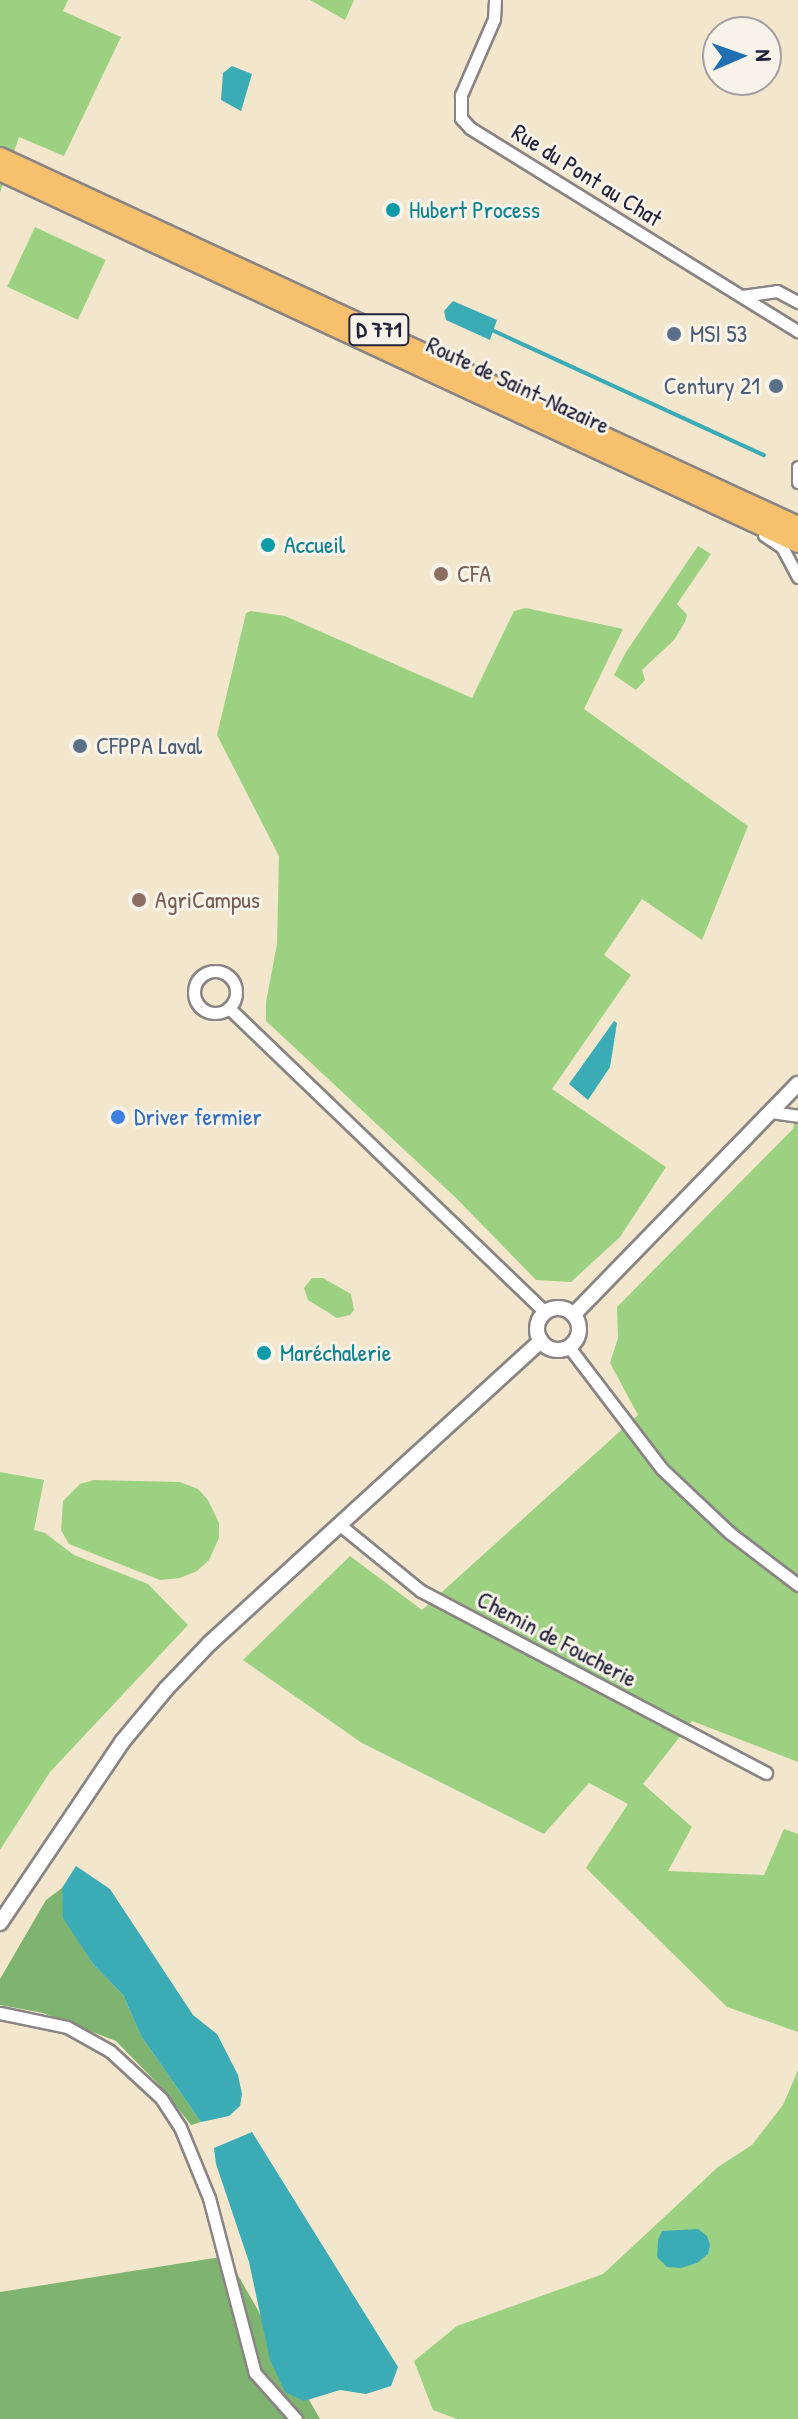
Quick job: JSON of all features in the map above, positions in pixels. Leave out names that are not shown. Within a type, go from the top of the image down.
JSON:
[{"type":"main road","name":"Route de Saint-Nazaire","points":[[0,157],[798,526]]},
{"type":"main road","name":"Route de Saint-Nazaire","points":[[0,171],[798,543]]},
{"type":"street","name":"Rue du Pont au Chat","points":[[495,0],[494,19],[461,95],[461,118],[470,128],[798,331]]},
{"type":"street","points":[[742,296],[777,291],[798,302]]},
{"type":"street","points":[[798,467],[798,482]]},
{"type":"street","points":[[706,498],[782,547],[798,577]]},
{"type":"street","points":[[229,1008],[545,1312]]},
{"type":"street","points":[[574,1314],[798,1084]]},
{"type":"street","points":[[771,1112],[798,1116]]},
{"type":"street","points":[[557,1307],[574,1314],[579,1332],[569,1347],[557,1350],[541,1341],[537,1329],[545,1312],[557,1307]]},
{"type":"street","points":[[0,1923],[122,1742],[166,1689],[210,1643],[541,1341]]},
{"type":"street","points":[[569,1347],[662,1469],[730,1533],[798,1585]]},
{"type":"street","name":"Chemin de Foucherie","points":[[340,1525],[421,1591],[766,1773]]},
{"type":"street","points":[[0,2013],[67,2027],[110,2051],[161,2098],[180,2127],[209,2198],[255,2373],[296,2419]]},
{"type":"green space","points":[[0,0],[68,0],[63,11],[121,37],[64,156],[19,137],[0,193]]},
{"type":"green space","points":[[310,0],[354,0],[345,20]]},
{"type":"green space","points":[[35,227],[106,260],[78,320],[7,287]]},
{"type":"green space","points":[[698,546],[711,554],[677,604],[687,615],[685,622],[674,640],[642,670],[645,680],[636,690],[614,675],[626,652]]},
{"type":"green space","points":[[526,608],[623,629],[584,709],[748,826],[702,940],[642,899],[604,955],[631,975],[552,1089],[666,1167],[620,1237],[571,1282],[536,1280],[455,1197],[266,1021],[266,1002],[277,944],[279,856],[217,735],[246,613],[285,616],[472,698],[514,611]]},
{"type":"green space","points":[[798,1103],[798,1762],[692,1721],[643,1784],[692,1827],[668,1871],[764,1875],[784,1829],[798,1834],[798,2032],[727,2007],[586,1868],[628,1804],[589,1783],[544,1834],[362,1743],[243,1660],[350,1556],[422,1610],[638,1415],[610,1363],[618,1338],[617,1307],[793,1129]]},
{"type":"green space","points":[[312,1278],[323,1278],[351,1294],[354,1310],[350,1315],[337,1318],[308,1300],[304,1288]]},
{"type":"green space","points":[[0,1472],[44,1480],[34,1530],[45,1533],[74,1555],[148,1584],[188,1625],[50,1772],[0,1850]]},
{"type":"green space","points":[[94,1480],[180,1482],[198,1489],[208,1500],[219,1523],[219,1538],[209,1560],[197,1571],[180,1578],[160,1580],[69,1544],[61,1530],[63,1501],[80,1484]]},
{"type":"green space","points":[[62,1888],[64,1918],[93,1964],[123,1995],[141,2036],[201,2122],[191,2125],[160,2086],[116,2041],[43,2013],[0,2005],[0,1979],[46,1900]]},
{"type":"green space","points":[[798,2070],[798,2419],[457,2419],[433,2410],[414,2361],[457,2326],[603,2274],[718,2167],[752,2145],[783,2105]]},
{"type":"green space","points":[[227,2256],[320,2419],[0,2419],[0,2292]]},
{"type":"water","points":[[232,66],[252,74],[241,111],[221,100],[223,73]]},
{"type":"water","points":[[453,301],[497,320],[490,340],[446,320],[444,311]]},
{"type":"water","points":[[614,1021],[617,1023],[610,1067],[588,1100],[569,1084]]},
{"type":"water","points":[[76,1866],[110,1889],[193,2015],[217,2034],[238,2075],[242,2094],[240,2106],[229,2116],[201,2122],[141,2036],[123,1995],[93,1964],[63,1918],[62,1888]]},
{"type":"water","points":[[252,2132],[398,2367],[391,2386],[366,2394],[340,2390],[304,2401],[285,2392],[270,2360],[249,2262],[216,2164],[214,2148]]},
{"type":"water","points":[[698,2229],[707,2236],[710,2245],[708,2254],[697,2263],[681,2268],[667,2267],[657,2257],[662,2231]]},
{"type":"waterway","points":[[494,331],[764,455]]},
{"type":"place","name":"Hubert Process","points":[[393,210]]},
{"type":"place","name":"MSI 53","points":[[674,334]]},
{"type":"place","name":"Century 21","points":[[776,386]]},
{"type":"place","name":"Accueil","points":[[268,545]]},
{"type":"place","name":"CFA","points":[[441,574]]},
{"type":"place","name":"CFPPA Laval","points":[[80,746]]},
{"type":"place","name":"AgriCampus","points":[[139,900]]},
{"type":"place","name":"Driver fermier","points":[[118,1117]]},
{"type":"place","name":"Maréchalerie","points":[[264,1353]]}]
